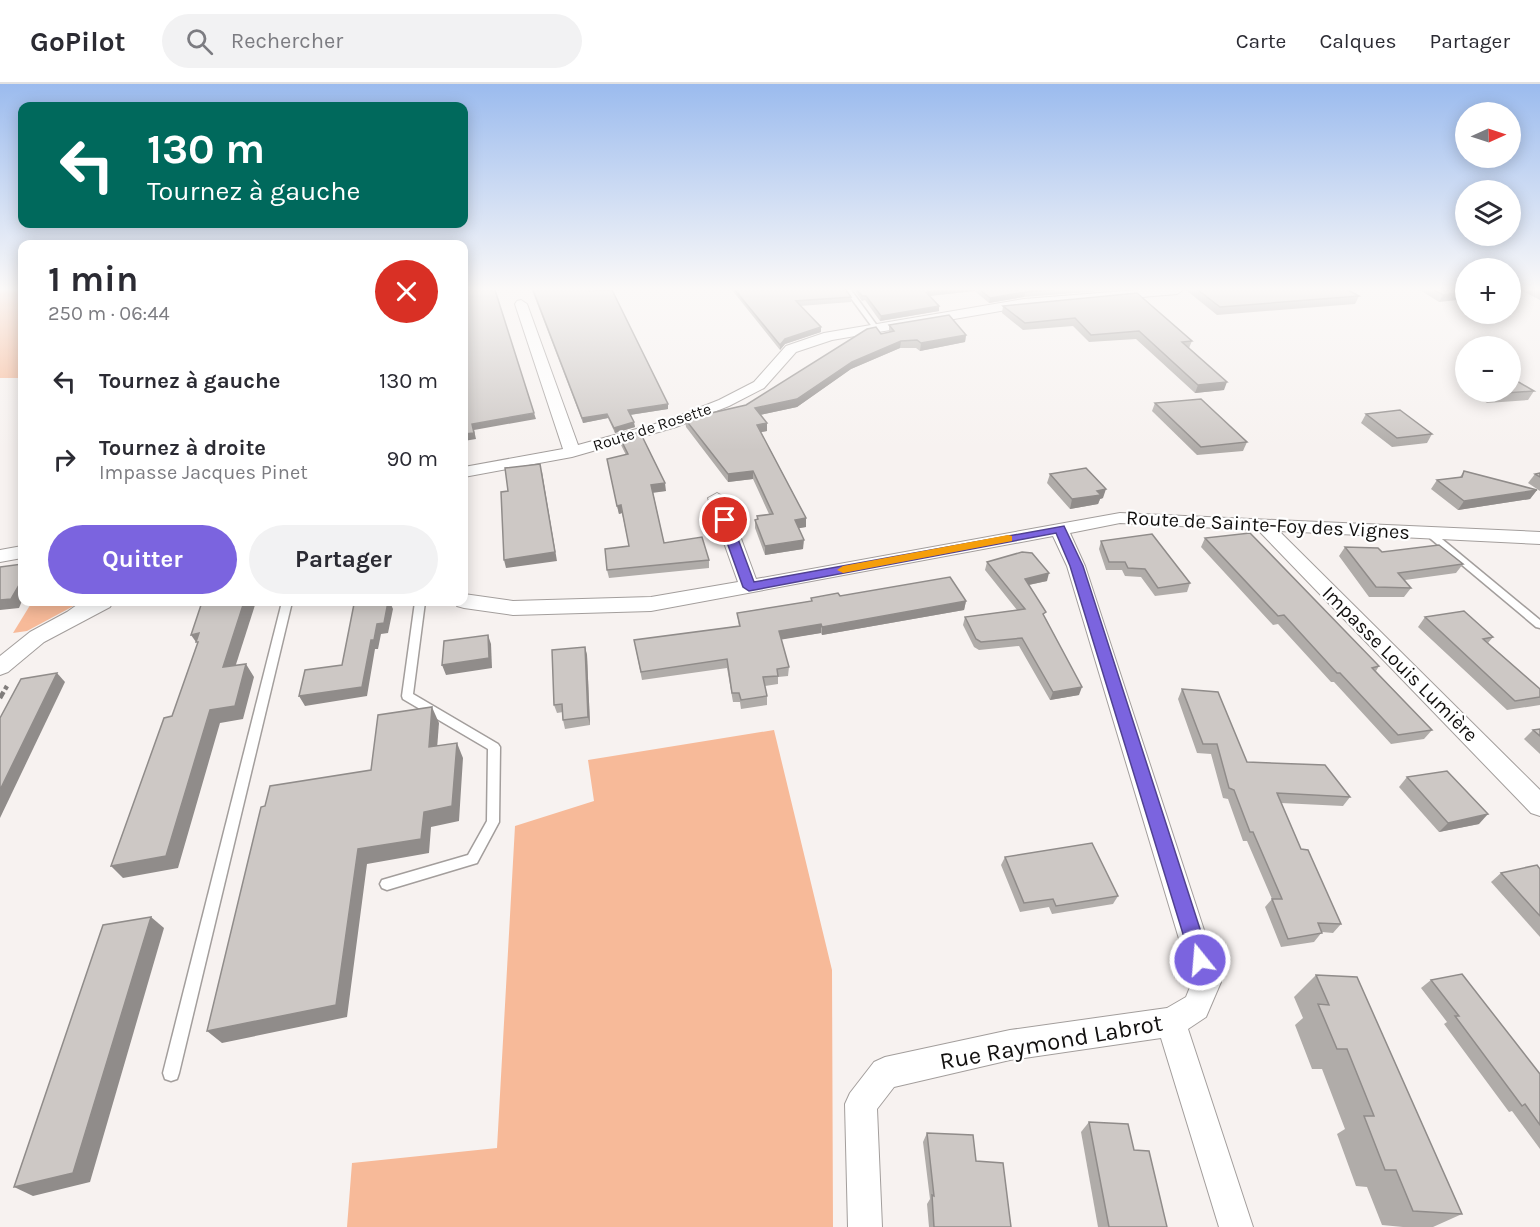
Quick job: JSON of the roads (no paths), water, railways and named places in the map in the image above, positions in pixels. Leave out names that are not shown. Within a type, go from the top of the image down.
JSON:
[{"type":"street","points":[[535,343],[572,452]]},
{"type":"street","name":"Route de Rosette","points":[[468,471],[572,452],[671,424],[724,403],[759,385],[791,349],[808,343]]},
{"type":"street","points":[[717,498],[749,587]]},
{"type":"street","name":"Route de Sainte-Foy des Vignes","points":[[468,602],[513,608],[651,604],[1120,518],[1540,538]]},
{"type":"street","name":"Impasse Louis Lumière","points":[[1261,523],[1540,806]]},
{"type":"street","name":"Rue Raymond Labrot","points":[[865,1227],[861,1104],[885,1073],[1010,1045],[1171,1022],[1196,1007],[1207,982],[1076,566],[1059,529]]},
{"type":"street","points":[[0,556],[18,553]]},
{"type":"street","points":[[74,617],[88,606]]},
{"type":"street","points":[[0,667],[37,637],[95,606]]},
{"type":"street","points":[[1171,1022],[1203,1116],[1236,1227]]},
{"type":"lane","points":[[1428,532],[1540,625]]},
{"type":"lane","points":[[171,1073],[286,606]]},
{"type":"lane","points":[[387,884],[472,859],[493,822],[494,747],[406,696],[419,606]]}]
